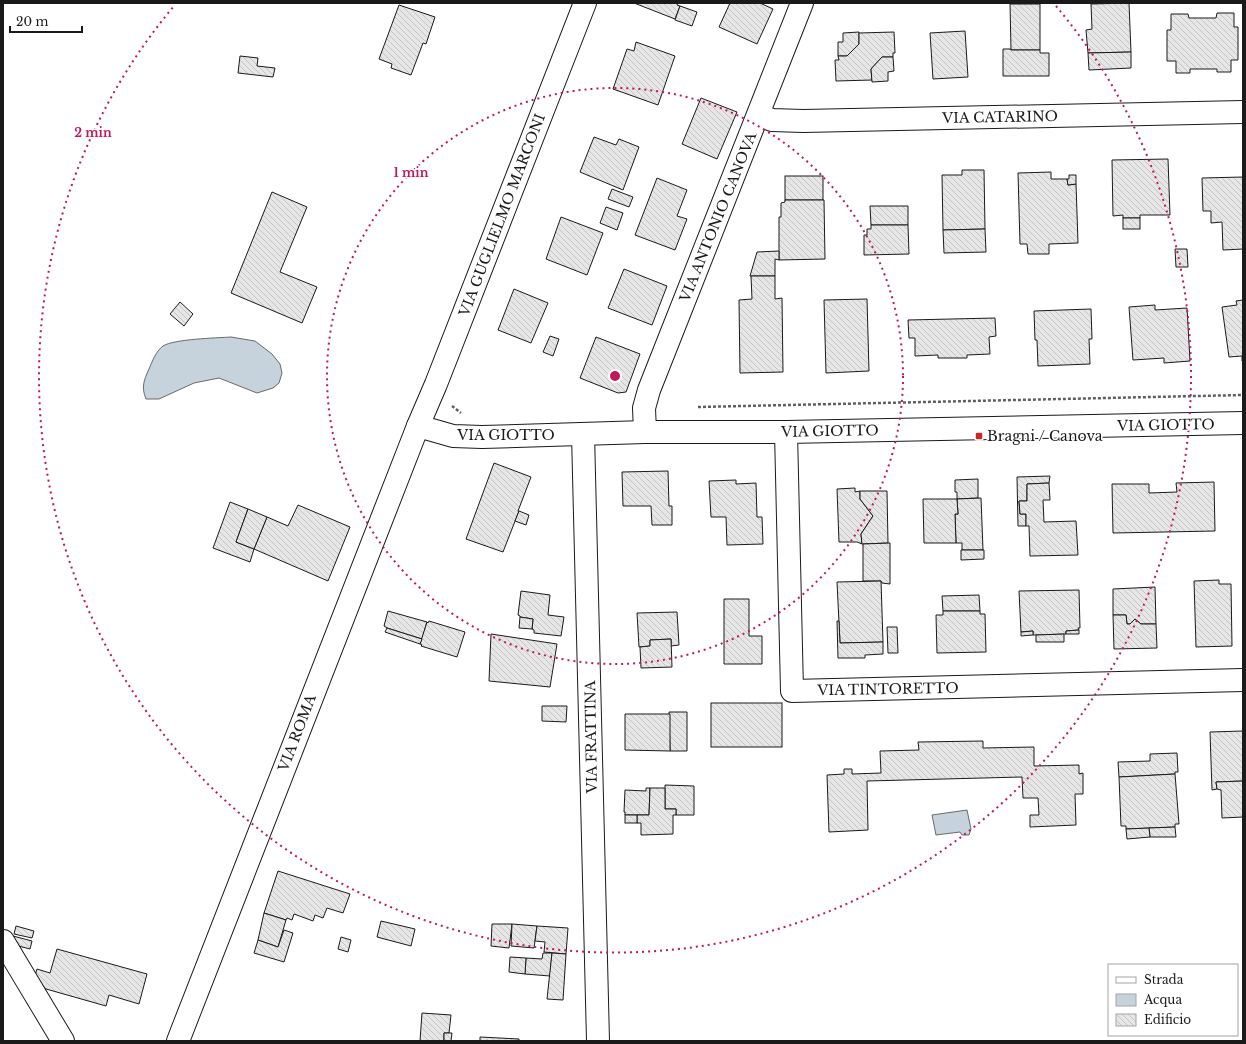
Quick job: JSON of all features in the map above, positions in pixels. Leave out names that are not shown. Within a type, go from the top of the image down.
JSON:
[{"type":"street","name":"VIA GUGLIELMO MARCONI","points":[[418,426],[436,384],[585,3]]},
{"type":"street","name":"VIA ANTONIO CANOVA","points":[[645,432],[644,408],[649,390],[802,3]]},
{"type":"street","name":"VIA CATARINO","points":[[759,115],[772,120],[803,121],[1243,112]]},
{"type":"street","name":"VIA GIOTTO","points":[[418,426],[453,436],[482,437],[645,432],[786,432],[1243,423]]},
{"type":"street","name":"VIA ROMA","points":[[178,1041],[418,426]]},
{"type":"street","name":"VIA TINTORETTO","points":[[786,432],[792,691],[1243,680]]},
{"type":"street","name":"VIA FRATTINA","points":[[584,434],[598,1041]]},
{"type":"street","points":[[3,940],[63,1041]]},
{"type":"path","points":[[692,407],[1243,395]]},
{"type":"water","points":[[231,337],[255,341],[272,354],[280,364],[282,373],[279,383],[273,388],[257,393],[219,378],[194,383],[159,399],[146,399],[143,387],[147,373],[154,357],[163,346],[185,340]]},
{"type":"water","points":[[967,810],[971,829],[969,835],[962,835],[960,832],[936,835],[932,815]]},
{"type":"building","points":[[634,3],[678,3],[677,5],[680,6],[675,19]]},
{"type":"building","points":[[730,3],[760,3],[773,9],[757,44],[719,27]]},
{"type":"building","points":[[1129,3],[1131,52],[1088,53],[1086,30],[1092,29],[1091,4]]},
{"type":"building","points":[[1010,4],[1040,4],[1040,50],[1011,50]]},
{"type":"building","points":[[399,5],[435,17],[426,44],[423,43],[411,75],[391,68],[392,64],[379,59]]},
{"type":"building","points":[[680,6],[697,12],[692,26],[675,20]]},
{"type":"building","points":[[1217,13],[1234,13],[1234,27],[1238,27],[1238,60],[1231,60],[1231,72],[1217,72],[1217,69],[1190,69],[1190,73],[1176,73],[1176,61],[1167,61],[1167,30],[1171,30],[1171,14],[1188,14],[1189,18],[1216,18]]},
{"type":"building","points":[[965,31],[968,77],[933,79],[930,33]]},
{"type":"building","points":[[859,32],[859,44],[847,56],[838,56],[838,42],[843,42],[843,33]]},
{"type":"building","points":[[894,32],[895,53],[893,53],[893,57],[882,57],[871,69],[872,80],[836,81],[835,60],[839,60],[838,56],[847,56],[859,44],[859,33]]},
{"type":"building","points":[[636,42],[675,56],[658,105],[613,89],[627,49],[634,51]]},
{"type":"building","points":[[1003,49],[1040,50],[1040,53],[1049,53],[1049,76],[1003,76]]},
{"type":"building","points":[[1131,52],[1131,68],[1089,70],[1088,53]]},
{"type":"building","points":[[240,56],[258,58],[257,66],[275,68],[273,77],[238,73]]},
{"type":"building","points":[[882,57],[893,57],[894,71],[888,72],[888,81],[872,82],[871,69]]},
{"type":"building","points":[[701,98],[737,112],[717,159],[682,144]]},
{"type":"building","points":[[594,137],[616,145],[619,139],[639,147],[623,190],[580,172]]},
{"type":"building","points":[[1168,159],[1170,215],[1140,215],[1140,218],[1123,218],[1123,215],[1113,216],[1112,160]]},
{"type":"building","points":[[962,170],[984,170],[985,229],[943,230],[942,175],[962,175]]},
{"type":"building","points":[[1051,172],[1051,179],[1067,179],[1068,185],[1076,184],[1078,243],[1049,244],[1049,254],[1028,254],[1027,244],[1020,244],[1018,173]]},
{"type":"building","points":[[1069,175],[1076,175],[1076,184],[1068,185],[1067,179],[1069,179]]},
{"type":"building","points":[[785,176],[823,176],[823,200],[785,200]]},
{"type":"building","points":[[1243,177],[1243,249],[1223,250],[1222,222],[1211,223],[1211,211],[1203,211],[1202,178]]},
{"type":"building","points":[[657,178],[687,190],[677,216],[687,219],[675,250],[635,235]]},
{"type":"building","points":[[612,189],[633,197],[629,207],[608,199]]},
{"type":"building","points":[[272,192],[307,207],[280,272],[317,287],[302,323],[231,293]]},
{"type":"building","points":[[785,200],[824,200],[825,259],[779,260],[779,217],[781,217],[781,203],[785,202]]},
{"type":"building","points":[[870,206],[908,206],[908,225],[871,225]]},
{"type":"building","points":[[606,207],[623,213],[617,230],[600,223]]},
{"type":"building","points":[[561,217],[603,233],[587,275],[546,259]]},
{"type":"building","points":[[1123,218],[1140,218],[1140,229],[1123,229]]},
{"type":"building","points":[[871,225],[908,225],[909,254],[864,255],[864,235],[867,235],[867,229],[871,229]]},
{"type":"building","points":[[985,229],[986,252],[944,253],[943,230]]},
{"type":"building","points":[[1175,249],[1187,249],[1188,267],[1176,267]]},
{"type":"building","points":[[779,251],[779,260],[775,259],[775,276],[750,276],[757,252]]},
{"type":"building","points":[[624,269],[667,286],[652,325],[608,308]]},
{"type":"building","points":[[751,276],[775,276],[775,299],[782,298],[783,372],[740,373],[739,300],[752,299]]},
{"type":"building","points":[[514,289],[548,303],[531,343],[498,330]]},
{"type":"building","points":[[867,299],[869,371],[826,373],[824,300]]},
{"type":"building","points":[[1243,300],[1242,361],[1242,356],[1229,357],[1222,307],[1237,305],[1236,301]]},
{"type":"building","points":[[180,302],[193,314],[184,326],[170,314]]},
{"type":"building","points":[[1155,305],[1155,310],[1187,308],[1190,361],[1164,363],[1164,358],[1133,360],[1129,307]]},
{"type":"building","points":[[1091,309],[1092,339],[1089,339],[1090,364],[1038,366],[1034,311]]},
{"type":"building","points":[[995,318],[996,336],[989,337],[990,354],[967,355],[967,358],[938,358],[938,355],[915,356],[915,338],[909,338],[908,320]]},
{"type":"building","points":[[550,336],[559,339],[553,356],[543,352]]},
{"type":"building","points":[[596,337],[640,354],[626,392],[618,393],[580,378]]},
{"type":"building","points":[[494,463],[531,477],[503,552],[466,539]]},
{"type":"building","points":[[668,471],[669,506],[672,506],[672,525],[652,525],[651,506],[623,506],[622,472]]},
{"type":"building","points":[[1050,476],[1049,483],[1027,484],[1027,501],[1019,501],[1020,514],[1026,514],[1026,526],[1018,526],[1017,477]]},
{"type":"building","points":[[978,479],[978,498],[957,499],[957,492],[955,492],[955,480]]},
{"type":"building","points":[[736,480],[736,484],[756,483],[757,517],[762,517],[763,544],[727,545],[726,517],[711,517],[709,481]]},
{"type":"building","points":[[1214,482],[1215,531],[1113,533],[1112,484],[1149,484],[1149,493],[1177,492],[1176,483]]},
{"type":"building","points":[[1049,483],[1050,500],[1043,500],[1044,522],[1076,521],[1078,555],[1030,556],[1029,526],[1026,526],[1026,514],[1020,514],[1019,501],[1027,501],[1027,484]]},
{"type":"building","points":[[855,488],[855,492],[860,491],[860,499],[873,516],[861,534],[862,544],[857,542],[839,542],[837,489]]},
{"type":"building","points":[[860,491],[887,491],[888,543],[862,544],[861,534],[873,516],[860,499]]},
{"type":"building","points":[[981,498],[983,550],[962,550],[962,543],[956,543],[955,514],[958,514],[957,499]]},
{"type":"building","points":[[923,499],[957,499],[958,514],[955,514],[956,543],[924,543]]},
{"type":"building","points":[[230,502],[248,509],[236,542],[254,549],[250,562],[213,548]]},
{"type":"building","points":[[298,505],[350,527],[328,581],[254,549],[267,517],[288,526]]},
{"type":"building","points":[[248,509],[267,517],[254,549],[236,542]]},
{"type":"building","points":[[519,511],[529,515],[526,525],[515,521]]},
{"type":"building","points":[[890,543],[890,584],[882,583],[881,581],[863,581],[863,544]]},
{"type":"building","points":[[961,550],[984,550],[984,559],[961,560]]},
{"type":"building","points":[[1219,580],[1219,584],[1231,584],[1232,646],[1196,647],[1194,581]]},
{"type":"building","points":[[881,581],[883,642],[840,643],[837,582]]},
{"type":"building","points":[[1155,587],[1156,624],[1141,624],[1135,619],[1130,624],[1127,624],[1126,615],[1113,615],[1113,589]]},
{"type":"building","points":[[1079,590],[1079,630],[1066,631],[1066,634],[1033,635],[1033,631],[1021,632],[1019,591]]},
{"type":"building","points":[[521,591],[550,595],[548,615],[564,617],[561,636],[534,633],[534,630],[532,629],[533,619],[520,617],[518,615]]},
{"type":"building","points":[[979,595],[980,611],[943,611],[942,596]]},
{"type":"building","points":[[724,599],[749,599],[749,636],[762,636],[762,664],[724,664]]},
{"type":"building","points":[[388,611],[427,622],[422,639],[384,626]]},
{"type":"building","points":[[943,611],[980,611],[980,614],[985,614],[986,652],[937,653],[936,615],[943,615]]},
{"type":"building","points":[[677,612],[679,645],[671,646],[671,639],[650,640],[650,646],[639,647],[637,613]]},
{"type":"building","points":[[1113,615],[1126,615],[1127,624],[1130,624],[1135,619],[1141,624],[1156,624],[1157,648],[1114,649]]},
{"type":"building","points":[[520,617],[533,619],[532,629],[519,628]]},
{"type":"building","points":[[429,621],[465,632],[457,657],[421,646],[422,645],[420,644],[427,622],[428,623]]},
{"type":"building","points":[[837,621],[839,621],[840,643],[883,642],[883,654],[865,655],[865,658],[838,658]]},
{"type":"building","points":[[887,627],[897,627],[898,653],[888,653]]},
{"type":"building","points":[[387,628],[422,639],[420,644],[385,632]]},
{"type":"building","points":[[1079,630],[1079,634],[1066,634],[1066,631]]},
{"type":"building","points":[[1033,631],[1033,635],[1021,636],[1021,632]]},
{"type":"building","points":[[491,634],[557,644],[550,687],[489,681]]},
{"type":"building","points":[[1064,634],[1064,642],[1036,642],[1036,635]]},
{"type":"building","points":[[671,639],[672,667],[641,668],[640,647],[650,646],[650,640]]},
{"type":"building","points":[[711,703],[782,703],[782,747],[711,747]]},
{"type":"building","points":[[542,706],[567,706],[566,722],[542,721]]},
{"type":"building","points":[[669,712],[687,712],[687,751],[670,751]]},
{"type":"building","points":[[625,714],[670,714],[670,751],[625,750]]},
{"type":"building","points":[[1243,731],[1243,781],[1216,782],[1217,789],[1212,790],[1210,732]]},
{"type":"building","points":[[983,741],[983,748],[1034,747],[1034,766],[1079,765],[1079,774],[1083,773],[1083,794],[1075,794],[1076,825],[1030,827],[1030,815],[1039,815],[1038,798],[1023,798],[1022,777],[867,781],[868,830],[829,832],[827,775],[844,774],[844,769],[852,769],[852,774],[881,773],[880,751],[919,750],[918,742]]},
{"type":"building","points":[[1177,753],[1178,772],[1175,772],[1175,774],[1119,777],[1118,762],[1150,761],[1150,754]]},
{"type":"building","points":[[1175,774],[1179,824],[1175,824],[1175,827],[1126,829],[1126,826],[1121,826],[1119,777]]},
{"type":"building","points":[[1243,781],[1243,817],[1222,818],[1221,790],[1217,789],[1216,782]]},
{"type":"building","points":[[665,785],[694,786],[694,815],[676,815],[676,809],[665,809]]},
{"type":"building","points":[[646,788],[650,788],[649,815],[625,815],[625,790],[646,791]]},
{"type":"building","points":[[650,788],[665,788],[665,809],[676,809],[676,815],[673,815],[673,834],[641,835],[641,823],[637,823],[637,815],[649,815]]},
{"type":"building","points":[[625,815],[637,815],[637,823],[625,823]]},
{"type":"building","points":[[1175,827],[1176,837],[1150,837],[1149,828]]},
{"type":"building","points":[[1149,828],[1150,837],[1127,839],[1126,829]]},
{"type":"building","points":[[278,871],[350,894],[343,913],[327,908],[323,918],[315,915],[313,921],[294,914],[292,920],[287,918],[286,920],[264,913]]},
{"type":"building","points":[[264,913],[286,920],[278,947],[258,940]]},
{"type":"building","points":[[381,921],[415,929],[411,946],[377,937]]},
{"type":"building","points":[[492,924],[512,924],[509,948],[491,946]]},
{"type":"building","points":[[512,924],[537,926],[534,948],[511,946]]},
{"type":"building","points":[[16,926],[34,931],[32,938],[14,934]]},
{"type":"building","points":[[537,926],[568,928],[566,954],[544,952],[545,942],[535,941]]},
{"type":"building","points":[[284,930],[293,933],[284,962],[254,953],[258,940],[278,947]]},
{"type":"building","points":[[13,936],[32,941],[30,949],[11,944]]},
{"type":"building","points":[[341,937],[351,940],[348,952],[338,949]]},
{"type":"building","points":[[57,949],[147,974],[139,1004],[109,995],[106,1006],[32,985],[37,969],[50,973]]},
{"type":"building","points":[[543,953],[552,953],[550,976],[525,974],[526,958],[542,959]]},
{"type":"building","points":[[552,953],[566,954],[563,1000],[547,999]]},
{"type":"building","points":[[510,957],[526,958],[525,974],[509,972]]},
{"type":"building","points":[[422,1013],[451,1015],[449,1033],[444,1033],[444,1041],[420,1041]]},
{"type":"building","points":[[444,1033],[452,1033],[451,1041],[444,1041]]},
{"type":"building","points":[[480,1037],[519,1039],[519,1041],[480,1041]]},
{"type":"place","name":"Bragni / Canova","points":[[979,436]]}]
